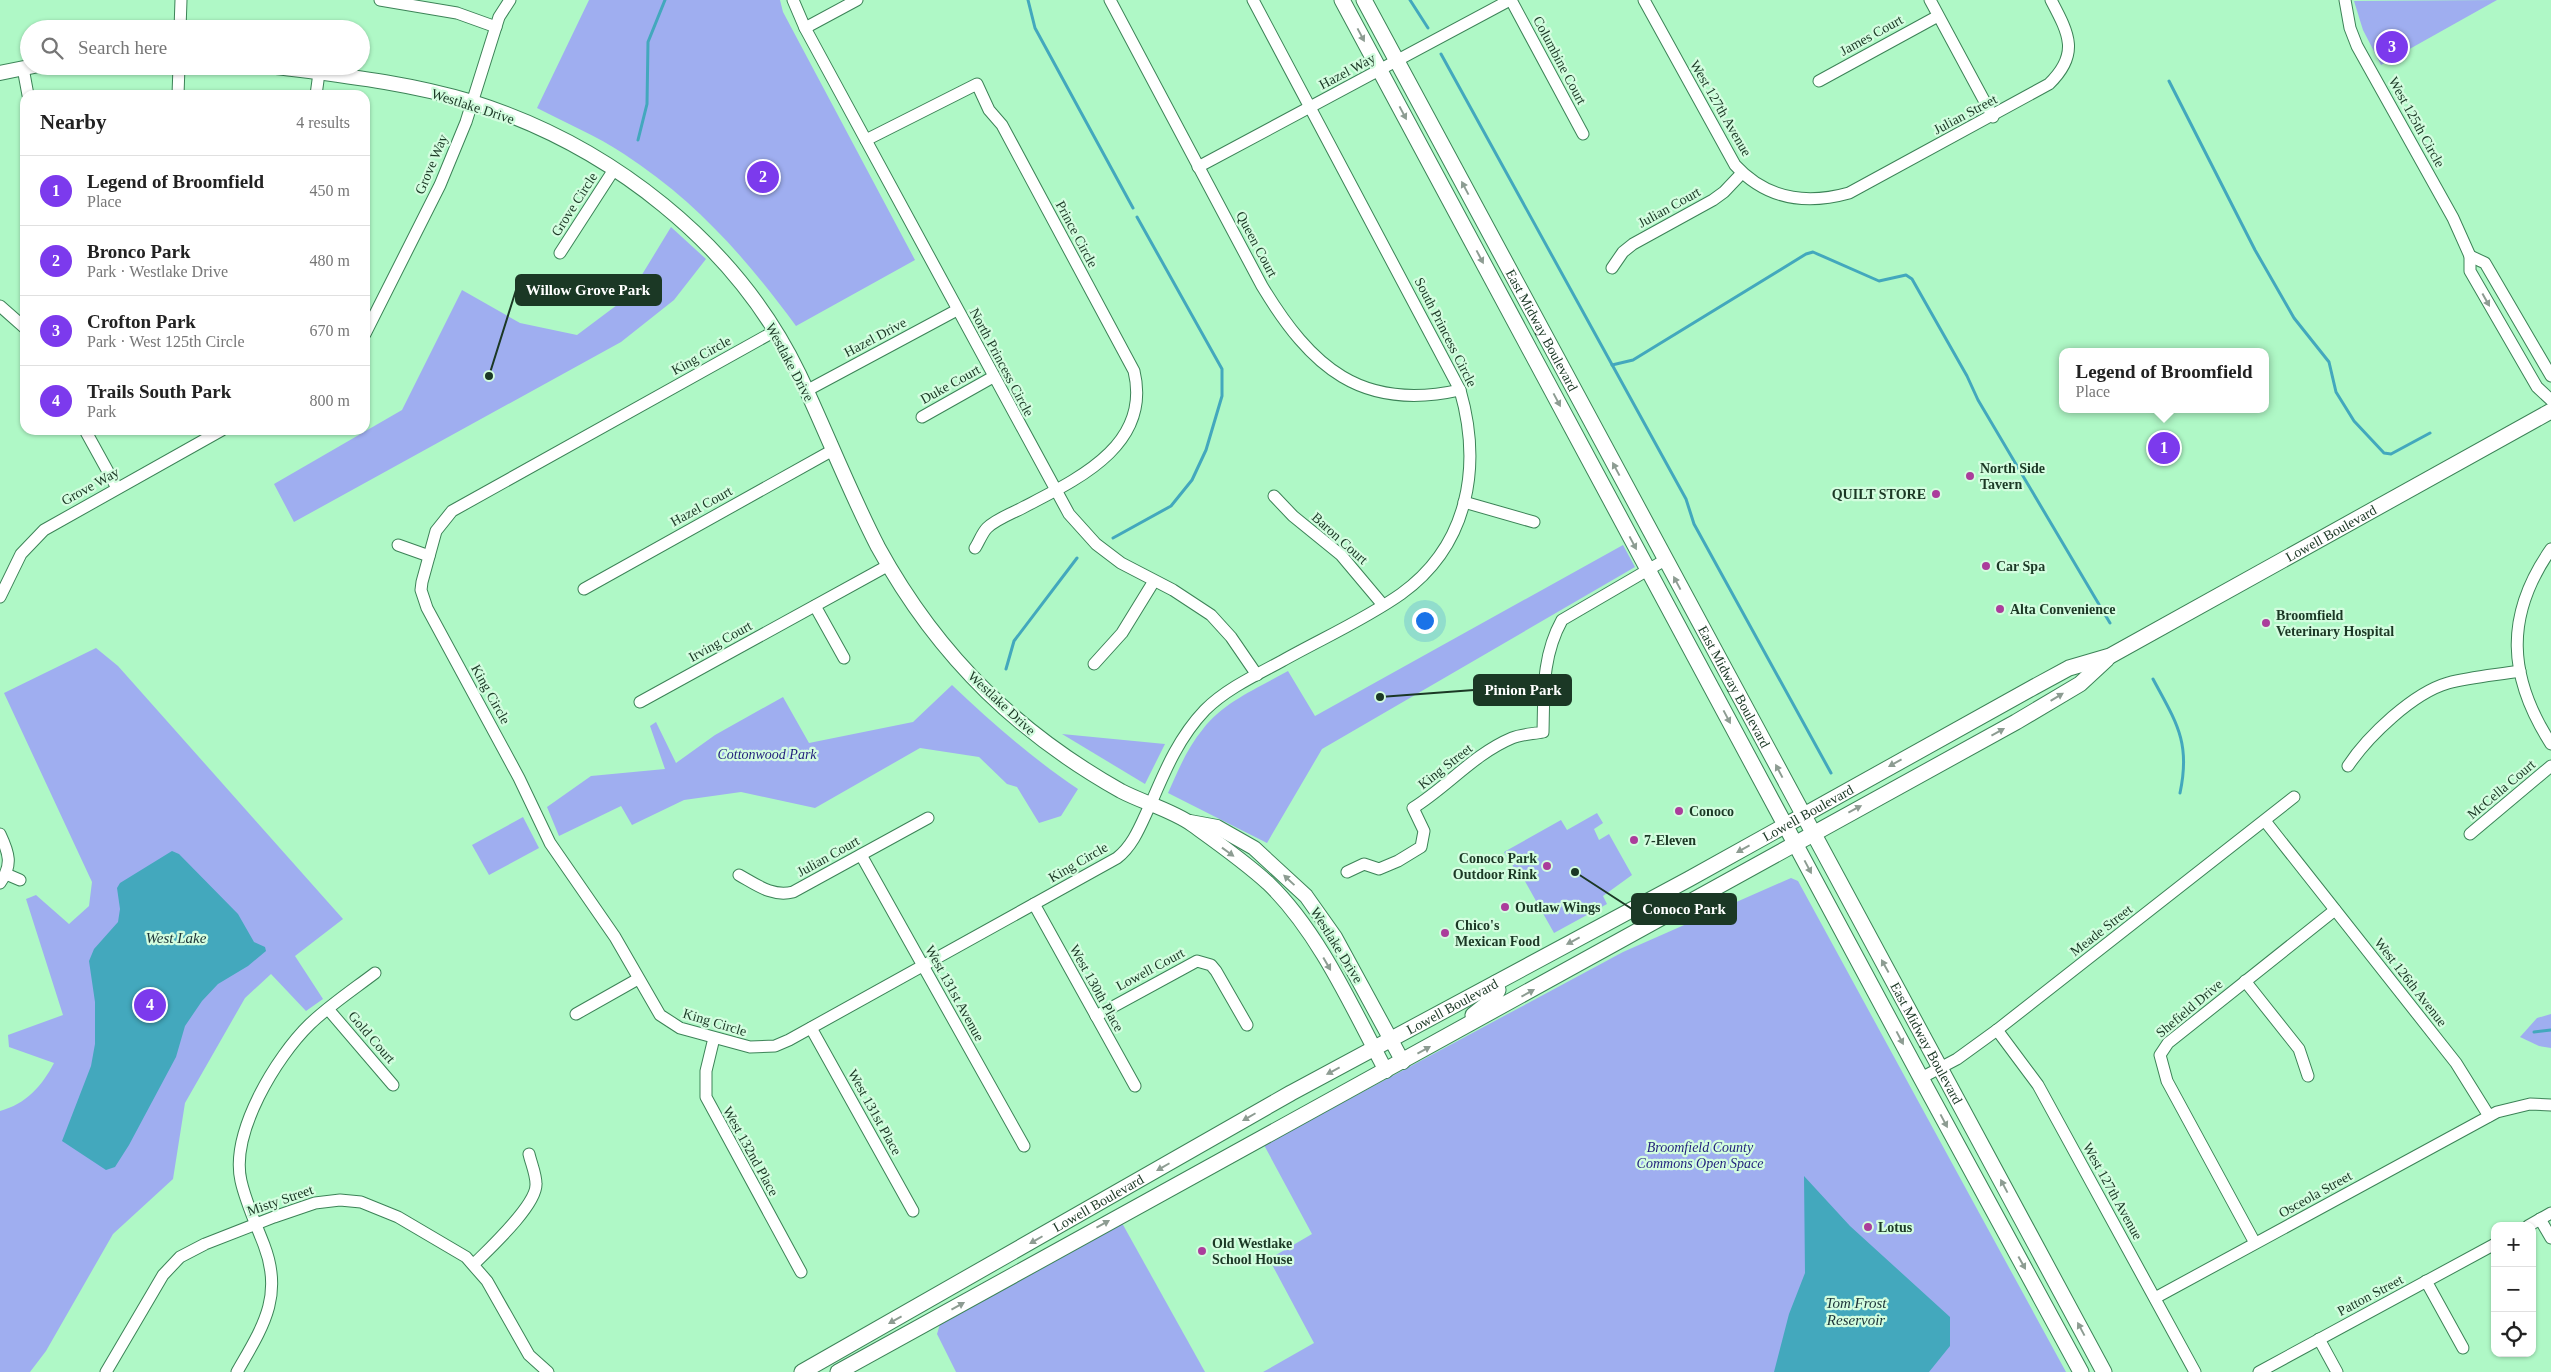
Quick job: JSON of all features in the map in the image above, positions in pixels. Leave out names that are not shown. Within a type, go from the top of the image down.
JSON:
[{"type":"main road","name":"East Midway Boulevard","points":[[1342,0],[2081,1372]]},
{"type":"main road","name":"East Midway Boulevard","points":[[1364,0],[2104,1372]]},
{"type":"main road","name":"Lowell Boulevard","points":[[802,1372],[1291,1093],[1392,1040],[1785,825],[2009,700],[2069,668],[2110,656],[2551,411]]},
{"type":"main road","name":"Lowell Boulevard","points":[[838,1372],[1250,1143],[1403,1062],[1948,759],[2080,684],[2110,656]]},
{"type":"main road","points":[[1948,759],[1948,745],[1990,722],[2009,700]]},
{"type":"main road","points":[[1444,1039],[1493,999],[1498,990],[1496,983]]},
{"type":"main road","points":[[924,1325],[921,1314],[925,1310],[966,1285],[987,1268]]},
{"type":"street","points":[[180,20],[181,0]]},
{"type":"street","points":[[380,0],[397,1],[457,13],[496,27]]},
{"type":"street","name":"Grove Way","points":[[370,322],[440,185],[472,102],[496,27],[510,0]]},
{"type":"street","name":"North Princess Circle","points":[[793,0],[805,28],[1069,514],[1096,544],[1121,563],[1173,590],[1211,616],[1231,637],[1257,675]]},
{"type":"street","points":[[805,28],[857,0]]},
{"type":"street","name":"Queen Court","points":[[1110,0],[1198,167],[1280,316],[1318,359],[1356,385],[1384,394],[1412,398],[1460,390]]},
{"type":"street","name":"South Princess Circle","points":[[1150,804],[1182,739],[1197,719],[1230,691],[1401,594],[1431,566],[1448,542],[1464,502],[1471,467],[1471,443],[1460,390],[1253,0]]},
{"type":"street","name":"Hazel Way","points":[[1198,167],[1510,0]]},
{"type":"street","name":"Columbine Court","points":[[1510,0],[1583,134]]},
{"type":"street","name":"West 127th Avenue","points":[[1644,0],[1712,126],[1735,165],[1742,173],[1776,193],[1802,200],[1834,197],[1849,193],[1885,174]]},
{"type":"street","points":[[1930,0],[1993,116]]},
{"type":"street","name":"Julian Street","points":[[1885,174],[2040,91],[2057,76],[2065,64],[2069,42],[2067,32],[2051,0]]},
{"type":"street","name":"West 125th Circle","points":[[2345,0],[2350,28],[2357,46],[2453,218],[2470,256],[2470,271],[2537,387],[2551,400]]},
{"type":"street","name":"James Court","points":[[1819,81],[1938,16]]},
{"type":"street","points":[[0,73],[20,69]]},
{"type":"street","points":[[28,75],[28,90]]},
{"type":"street","points":[[178,90],[179,75]]},
{"type":"street","points":[[317,90],[319,75]]},
{"type":"street","name":"Westlake Drive","points":[[338,75],[395,84],[472,102],[551,134],[614,170],[662,205],[717,254],[742,282],[774,331],[806,391],[889,565],[928,625],[956,660],[1026,727],[1065,756],[1102,780],[1189,822],[1247,865],[1284,900],[1318,948],[1386,1071]]},
{"type":"street","name":"Prince Circle","points":[[866,140],[977,84],[989,110],[1002,125],[1127,357],[1134,371],[1139,396],[1133,420],[1112,450],[1096,466],[1055,491]]},
{"type":"street","name":"Grove Circle","points":[[560,253],[614,170]]},
{"type":"street","name":"Julian Court","points":[[1612,268],[1623,252],[1633,244],[1714,200],[1742,173]]},
{"type":"street","name":"West 125th Circle","points":[[2470,256],[2484,263],[2551,376]]},
{"type":"street","points":[[0,306],[20,324]]},
{"type":"street","name":"Hazel Drive","points":[[806,391],[957,310]]},
{"type":"street","name":"King Circle","points":[[774,331],[452,511],[436,531],[421,590],[426,608],[519,778],[550,843],[615,937],[660,1015],[666,1021],[680,1028],[750,1048],[764,1048],[789,1040],[1126,851],[1150,804]]},
{"type":"street","name":"Duke Court","points":[[922,417],[993,377]]},
{"type":"street","points":[[88,435],[117,488]]},
{"type":"street","name":"Grove Way","points":[[0,597],[21,554],[30,542],[49,527],[213,435]]},
{"type":"street","name":"Hazel Court","points":[[584,589],[833,450]]},
{"type":"street","points":[[975,548],[988,528],[1055,491]]},
{"type":"street","name":"Baron Court","points":[[1274,496],[1293,516],[1347,562],[1383,605]]},
{"type":"street","points":[[1464,502],[1534,522]]},
{"type":"street","points":[[398,546],[429,556]]},
{"type":"street","points":[[2551,549],[2528,588],[2522,608],[2518,637],[2520,671],[2528,705],[2551,744]]},
{"type":"street","name":"King Street","points":[[1347,872],[1364,864],[1379,869],[1398,861],[1421,847],[1424,831],[1413,808],[1432,797],[1474,760],[1513,738],[1543,732],[1546,657],[1553,636],[1562,620],[1665,560]]},
{"type":"street","name":"Irving Court","points":[[640,702],[889,565]]},
{"type":"street","points":[[1094,664],[1122,633],[1154,581]]},
{"type":"street","points":[[815,606],[844,658]]},
{"type":"street","points":[[2348,766],[2362,745],[2374,733],[2431,690],[2457,681],[2520,671]]},
{"type":"street","name":"McCella Court","points":[[2470,834],[2551,766]]},
{"type":"street","name":"Meade Street","points":[[1921,1078],[1957,1059],[1997,1030],[2294,797]]},
{"type":"street","name":"Julian Court","points":[[740,875],[768,892],[785,894],[793,892],[928,818]]},
{"type":"street","name":"West 126th Avenue","points":[[2265,821],[2456,1062],[2489,1116]]},
{"type":"street","name":"Westlake Drive","points":[[1189,822],[1217,827],[1254,848],[1306,896],[1335,937],[1403,1062]]},
{"type":"street","points":[[0,834],[10,862],[3,879],[20,880]]},
{"type":"street","name":"West 131st Avenue","points":[[861,855],[1024,1146]]},
{"type":"street","name":"West 130th Place","points":[[1034,904],[1135,1086]]},
{"type":"street","name":"Shefield Drive","points":[[2256,1244],[2167,1081],[2155,1053],[2335,910]]},
{"type":"street","name":"Lowell Court","points":[[1096,1016],[1197,961],[1211,965],[1216,971],[1247,1025]]},
{"type":"street","points":[[237,1372],[263,1327],[272,1295],[270,1265],[245,1195],[239,1165],[242,1137],[248,1118],[298,1037],[328,1009],[376,973]]},
{"type":"street","points":[[576,1014],[638,979]]},
{"type":"street","points":[[2245,981],[2300,1049],[2308,1076]]},
{"type":"street","name":"Gold Court","points":[[328,1009],[393,1085]]},
{"type":"street","name":"West 131st Place","points":[[811,1028],[913,1211]]},
{"type":"street","name":"West 127th Avenue","points":[[1997,1030],[2038,1086],[2195,1372]]},
{"type":"street","name":"West 132nd Place","points":[[714,1038],[706,1071],[706,1097],[801,1272]]},
{"type":"street","points":[[2489,1116],[2505,1109],[2530,1104],[2551,1105]]},
{"type":"street","name":"Osceola Street","points":[[2155,1298],[2489,1116]]},
{"type":"street","points":[[474,1264],[513,1225],[531,1198],[536,1186],[529,1154]]},
{"type":"street","name":"Misty Street","points":[[106,1372],[169,1268],[189,1252],[256,1224],[315,1203],[340,1200],[361,1202],[398,1217],[458,1252],[474,1264],[487,1281],[529,1355],[548,1372]]},
{"type":"street","points":[[2535,1222],[2551,1213]]},
{"type":"street","points":[[2540,1219],[2551,1238]]},
{"type":"street","name":"Patton Street","points":[[2259,1372],[2491,1246]]},
{"type":"street","points":[[2426,1281],[2463,1348]]},
{"type":"street","points":[[2320,1339],[2337,1372]]},
{"type":"green space","points":[[589,0],[780,0],[783,12],[915,260],[796,326],[739,254],[697,211],[674,191],[614,147],[537,108]]},
{"type":"green space","points":[[2497,0],[2381,65],[2363,30],[2354,1]]},
{"type":"green space","points":[[671,227],[706,259],[674,300],[621,342],[294,522],[274,484],[359,435],[370,435],[370,428],[402,410],[462,290],[520,323],[577,335],[629,296]]},
{"type":"green space","points":[[1623,545],[1635,567],[1322,749],[1267,843],[1168,793],[1179,768],[1197,736],[1211,719],[1231,703],[1254,689],[1288,671],[1315,716]]},
{"type":"green space","points":[[96,648],[118,666],[343,919],[295,956],[323,999],[306,1011],[271,974],[245,998],[185,1103],[173,1179],[113,1234],[46,1351],[30,1372],[0,1372],[0,1111],[18,1104],[32,1093],[54,1063],[9,1047],[8,1035],[63,1015],[26,899],[36,895],[69,924],[89,906],[92,882],[4,693]]},
{"type":"green space","name":"Cottonwood Park","points":[[952,685],[1013,740],[1078,789],[1061,816],[1039,823],[1017,787],[1007,784],[979,757],[920,748],[815,808],[741,792],[684,800],[632,825],[621,806],[559,836],[547,807],[591,776],[665,769],[650,726],[656,722],[676,763],[715,735],[783,697],[809,743],[913,722]]},
{"type":"green space","points":[[1062,734],[1165,744],[1145,784]]},
{"type":"green space","points":[[1597,813],[1603,823],[1594,829],[1599,840],[1609,834],[1632,875],[1603,896],[1607,904],[1554,933],[1517,867],[1514,868],[1504,852],[1561,820],[1567,830]]},
{"type":"green space","points":[[523,817],[539,848],[489,875],[472,845]]},
{"type":"green space","name":"Broomfield County Commons Open Space","points":[[1791,878],[1798,881],[2066,1372],[1263,1372],[1314,1343],[1269,1259],[1312,1234],[1264,1145],[1623,952]]},
{"type":"green space","points":[[2551,1014],[2551,1048],[2539,1046],[2520,1037],[2537,1018]]},
{"type":"green space","points":[[1122,1223],[1205,1372],[956,1372],[937,1334],[940,1324]]},
{"type":"water","name":"West Lake","points":[[172,851],[179,854],[238,914],[254,942],[265,947],[266,951],[248,966],[218,984],[202,1001],[185,1026],[176,1057],[129,1145],[115,1167],[106,1170],[62,1141],[91,1066],[95,1044],[95,1002],[89,961],[94,949],[118,922],[120,909],[117,888],[120,883]]},
{"type":"water","name":"Tom Frost Reservoir","points":[[1804,1176],[1850,1226],[1950,1317],[1950,1346],[1929,1372],[1774,1372],[1789,1314],[1805,1273]]},
{"type":"waterway","points":[[638,140],[647,104],[648,42],[665,0]]},
{"type":"waterway","points":[[1028,0],[1035,28],[1133,208]]},
{"type":"waterway","points":[[1410,0],[1428,28]]},
{"type":"waterway","points":[[1441,54],[1686,499],[1694,524],[1831,773]]},
{"type":"waterway","points":[[2169,81],[2255,250],[2294,318],[2329,362],[2336,392],[2354,421],[2384,453],[2391,454],[2430,433]]},
{"type":"waterway","points":[[1113,538],[1171,506],[1192,480],[1206,450],[1222,396],[1222,369],[1137,217]]},
{"type":"waterway","points":[[1612,365],[1633,360],[1806,254],[1813,252],[1879,281],[1906,275],[1912,279],[1967,376],[1978,400],[2110,623]]},
{"type":"waterway","points":[[1006,669],[1014,641],[1077,558]]},
{"type":"waterway","points":[[2153,679],[2175,721],[2179,733],[2184,760],[2180,793]]},
{"type":"waterway","points":[[2534,1032],[2551,1030]]},
{"type":"place","name":"Crofton Park","points":[[2392,47]]},
{"type":"place","name":"Bronco Park","points":[[763,177]]},
{"type":"place","name":"Willow Grove Park","points":[[489,376]]},
{"type":"place","name":"Legend of Broomfield","points":[[2164,448]]},
{"type":"place","name":"North Side Tavern","points":[[1970,476]]},
{"type":"place","name":"QUILT STORE","points":[[1936,494]]},
{"type":"place","name":"Car Spa","points":[[1986,566]]},
{"type":"place","name":"Alta Convenience","points":[[2000,609]]},
{"type":"place","name":"Broomfield Veterinary Hospital","points":[[2266,623]]},
{"type":"place","name":"Pinion Park","points":[[1380,697]]},
{"type":"place","name":"Conoco","points":[[1679,811]]},
{"type":"place","name":"7-Eleven","points":[[1634,840]]},
{"type":"place","name":"Conoco Park Outdoor Rink","points":[[1547,866]]},
{"type":"place","name":"Conoco Park","points":[[1575,872]]},
{"type":"place","name":"Outlaw Wings","points":[[1505,907]]},
{"type":"place","name":"Chico's Mexican Food","points":[[1445,933]]},
{"type":"place","name":"Trails South Park","points":[[150,1005]]},
{"type":"place","name":"Lotus","points":[[1868,1227]]},
{"type":"place","name":"Old Westlake School House","points":[[1202,1251]]}]
